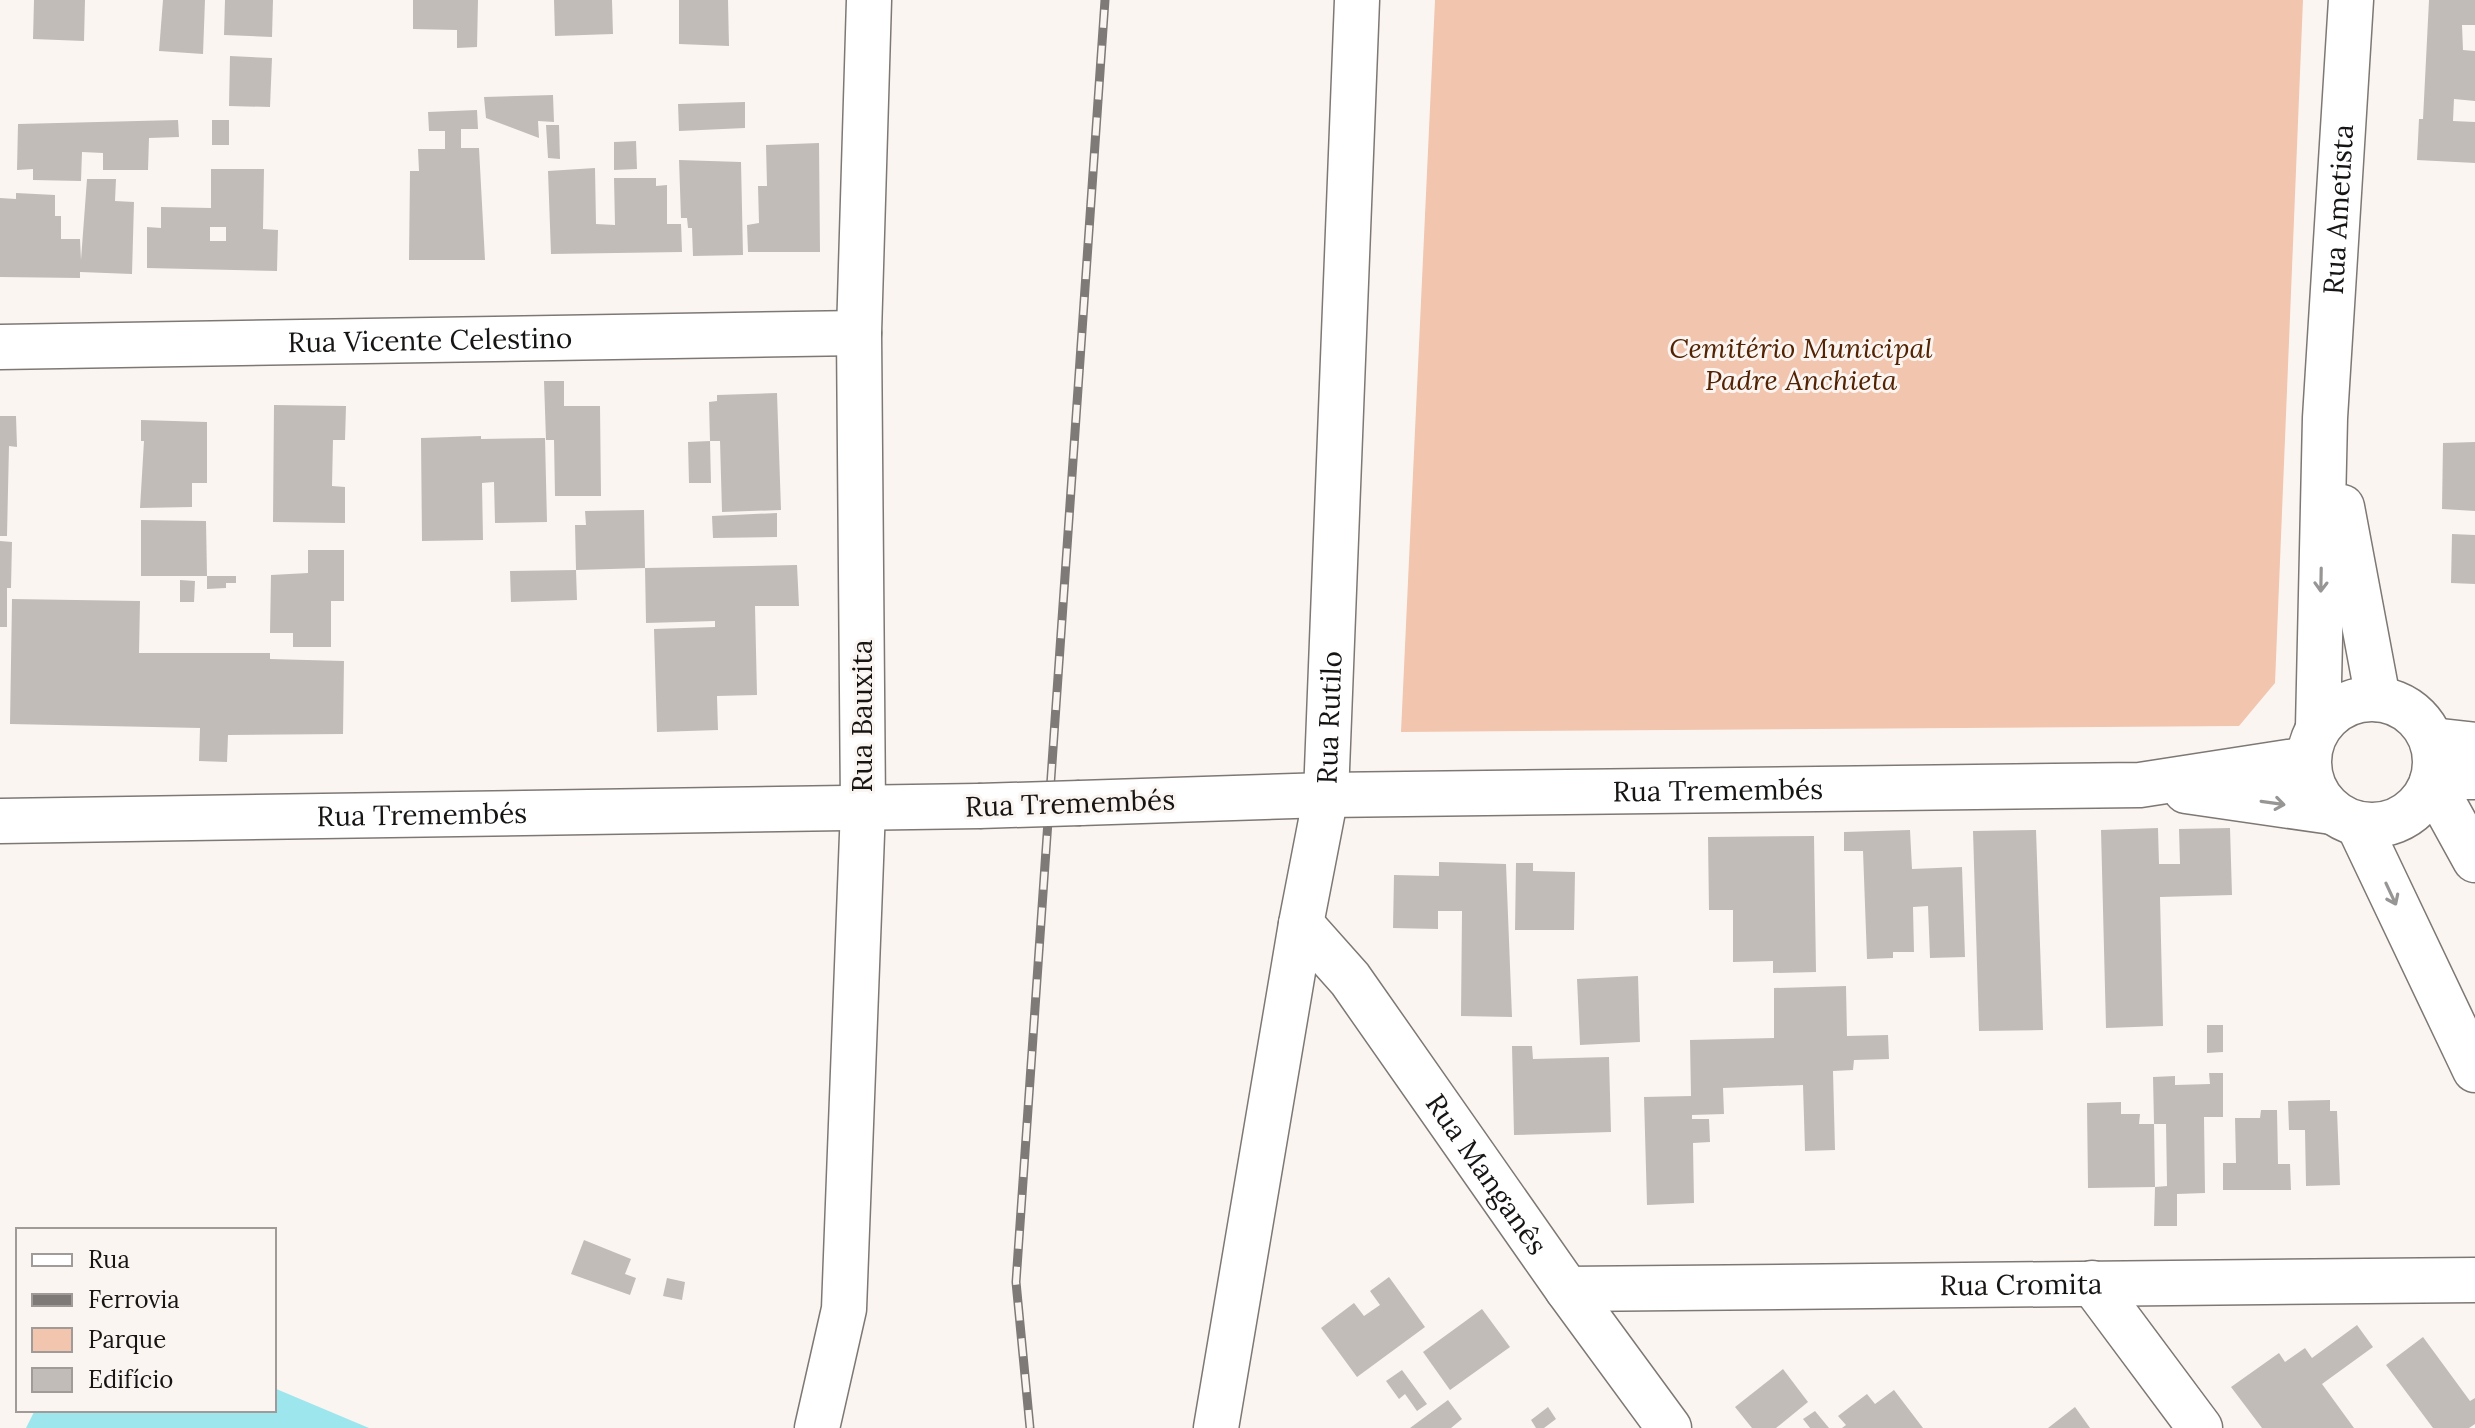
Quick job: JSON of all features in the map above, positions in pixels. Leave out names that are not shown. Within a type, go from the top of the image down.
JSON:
[{"type":"street","name":"Rua Bauxita","points":[[817,1428],[844,1309],[863,808],[859,333],[869,0]]},
{"type":"street","name":"Rua Rutilo","points":[[1216,1428],[1301,924],[1326,795],[1357,0]]},
{"type":"street","name":"Rua Ametista","points":[[2313,743],[2325,418],[2351,0]]},
{"type":"street","name":"Rua Vicente Celestino","points":[[0,347],[859,333]]},
{"type":"street","name":"Rua Ametista","points":[[2325,418],[2378,699]]},
{"type":"street","points":[[2475,745],[2443,769],[2414,810],[2397,821],[2378,826],[2345,818],[2321,801],[2313,788],[2313,743],[2329,714],[2344,704],[2378,699],[2411,711],[2423,725],[2443,769],[2475,860]]},
{"type":"street","name":"Rua Tremembés","points":[[2140,785],[2313,743]]},
{"type":"street","name":"Rua Tremembés","points":[[0,821],[979,806],[1326,795],[2140,785],[2345,818]]},
{"type":"street","points":[[2345,818],[2475,1070]]},
{"type":"street","name":"Rua Manganês","points":[[1301,924],[1350,979],[1567,1289],[1669,1428]]},
{"type":"street","name":"Rua Cromita","points":[[1567,1289],[2475,1280]]},
{"type":"street","points":[[2092,1283],[2200,1428]]},
{"type":"green space","name":"Cemitério Municipal Padre Anchieta","points":[[1435,0],[2303,0],[2275,683],[2239,726],[1401,732]]},
{"type":"water","points":[[276,1389],[369,1428],[26,1428],[34,1412],[276,1412]]},
{"type":"building","points":[[34,0],[85,0],[84,41],[33,39]]},
{"type":"building","points":[[163,0],[205,0],[203,54],[159,51]]},
{"type":"building","points":[[225,0],[273,0],[272,37],[224,35]]},
{"type":"building","points":[[413,0],[478,0],[477,47],[457,48],[457,30],[413,29]]},
{"type":"building","points":[[554,0],[612,0],[613,34],[555,36]]},
{"type":"building","points":[[679,0],[728,0],[729,46],[679,44]]},
{"type":"building","points":[[2429,0],[2475,0],[2475,25],[2462,25],[2463,50],[2475,51],[2475,101],[2454,99],[2453,121],[2475,122],[2475,163],[2417,160],[2419,119],[2423,119]]},
{"type":"building","points":[[230,56],[272,58],[270,107],[229,106]]},
{"type":"building","points":[[553,95],[554,122],[538,121],[539,138],[486,118],[484,97]]},
{"type":"building","points":[[745,102],[745,128],[679,131],[678,104]]},
{"type":"building","points":[[477,110],[478,129],[461,129],[461,148],[479,148],[485,260],[409,260],[410,171],[419,171],[418,149],[445,149],[445,131],[429,131],[428,112]]},
{"type":"building","points":[[178,120],[179,137],[149,138],[148,170],[103,170],[103,153],[82,152],[81,181],[33,180],[33,169],[17,170],[18,124]]},
{"type":"building","points":[[212,120],[229,120],[229,145],[212,145]]},
{"type":"building","points":[[546,125],[559,125],[560,159],[548,158]]},
{"type":"building","points":[[636,141],[637,169],[614,170],[614,142]]},
{"type":"building","points":[[819,143],[820,252],[748,252],[747,225],[759,223],[758,186],[767,186],[766,145]]},
{"type":"building","points":[[679,160],[741,162],[743,255],[693,256],[692,228],[688,228],[687,218],[681,218]]},
{"type":"building","points":[[595,168],[596,224],[615,225],[614,178],[656,178],[656,186],[667,185],[667,224],[681,224],[682,252],[551,254],[548,171]]},
{"type":"building","points":[[211,169],[264,169],[263,229],[278,230],[277,271],[147,268],[147,227],[161,228],[161,207],[211,208]],"holes":[[[210,227],[226,227],[226,241],[210,241]]]},
{"type":"building","points":[[87,179],[116,179],[115,201],[134,202],[132,274],[80,272],[80,278],[0,277],[0,198],[16,199],[16,193],[55,195],[55,216],[61,216],[61,239],[80,239],[81,260]]},
{"type":"building","points":[[544,381],[564,381],[564,406],[600,406],[601,496],[555,496],[554,440],[546,440]]},
{"type":"building","points":[[777,393],[781,510],[722,512],[720,441],[710,441],[709,402],[717,401],[717,395]]},
{"type":"building","points":[[274,405],[346,406],[345,440],[333,440],[332,486],[345,487],[345,523],[273,522]]},
{"type":"building","points":[[0,416],[16,416],[17,447],[9,446],[7,536],[0,536]]},
{"type":"building","points":[[141,420],[207,422],[207,483],[192,483],[192,507],[140,508],[144,441],[141,441]]},
{"type":"building","points":[[481,436],[481,439],[545,438],[547,522],[495,523],[494,482],[482,483],[483,540],[422,541],[421,438]]},
{"type":"building","points":[[710,441],[711,483],[689,483],[688,442]]},
{"type":"building","points":[[2475,442],[2475,511],[2442,509],[2443,443]]},
{"type":"building","points":[[644,510],[645,568],[576,570],[575,525],[586,525],[585,511]]},
{"type":"building","points":[[777,513],[777,537],[713,538],[712,516]]},
{"type":"building","points":[[141,520],[206,521],[207,576],[141,576]]},
{"type":"building","points":[[2452,534],[2475,535],[2475,584],[2451,583]]},
{"type":"building","points":[[0,541],[12,542],[7,627],[0,627]]},
{"type":"building","points":[[308,550],[344,550],[344,601],[331,601],[331,647],[293,647],[293,633],[270,633],[271,575],[308,573]]},
{"type":"building","points":[[797,565],[799,606],[755,606],[757,695],[717,696],[718,730],[657,732],[654,629],[715,627],[715,621],[646,623],[645,568]]},
{"type":"building","points":[[576,570],[577,600],[511,602],[510,571]]},
{"type":"building","points":[[207,576],[236,576],[236,583],[226,583],[226,588],[207,589]]},
{"type":"building","points":[[180,580],[195,581],[194,602],[180,602]]},
{"type":"building","points":[[12,599],[140,601],[139,653],[270,653],[270,659],[344,661],[343,734],[228,735],[227,762],[199,761],[200,728],[10,724]]},
{"type":"building","points":[[2158,828],[2159,864],[2180,864],[2179,829],[2230,828],[2232,895],[2160,897],[2163,1026],[2106,1028],[2101,830]]},
{"type":"building","points":[[1910,830],[1912,869],[1962,867],[1965,957],[1930,958],[1928,906],[1913,907],[1914,952],[1893,952],[1893,958],[1867,959],[1863,851],[1844,851],[1844,832]]},
{"type":"building","points":[[2036,830],[2043,1030],[1979,1031],[1973,831]]},
{"type":"building","points":[[1814,836],[1816,972],[1773,973],[1773,961],[1733,962],[1733,910],[1709,910],[1708,837]]},
{"type":"building","points":[[1439,862],[1506,864],[1512,1017],[1461,1016],[1462,911],[1438,911],[1438,929],[1393,928],[1394,875],[1439,876]]},
{"type":"building","points":[[1516,863],[1533,863],[1533,871],[1575,872],[1574,930],[1515,930]]},
{"type":"building","points":[[1638,976],[1640,1042],[1580,1045],[1577,979]]},
{"type":"building","points":[[1846,986],[1847,1036],[1888,1035],[1889,1059],[1854,1060],[1853,1070],[1833,1071],[1835,1150],[1805,1151],[1803,1085],[1723,1088],[1724,1114],[1692,1115],[1692,1119],[1709,1119],[1710,1142],[1693,1143],[1694,1203],[1647,1205],[1644,1097],[1691,1096],[1690,1040],[1774,1038],[1774,988]]},
{"type":"building","points":[[2207,1025],[2223,1025],[2223,1052],[2207,1053]]},
{"type":"building","points":[[1512,1046],[1532,1046],[1533,1059],[1609,1057],[1611,1132],[1514,1135]]},
{"type":"building","points":[[2209,1073],[2223,1073],[2223,1117],[2204,1117],[2205,1193],[2177,1194],[2177,1226],[2154,1226],[2155,1187],[2167,1186],[2166,1124],[2154,1124],[2153,1077],[2175,1076],[2175,1085],[2210,1084]]},
{"type":"building","points":[[2330,1100],[2330,1111],[2337,1111],[2340,1185],[2306,1186],[2305,1130],[2289,1130],[2288,1101]]},
{"type":"building","points":[[2121,1102],[2121,1114],[2140,1114],[2139,1124],[2154,1124],[2155,1187],[2088,1188],[2087,1103]]},
{"type":"building","points":[[2261,1110],[2277,1110],[2278,1164],[2290,1164],[2291,1190],[2223,1190],[2223,1163],[2236,1163],[2235,1118],[2260,1118]]},
{"type":"building","points":[[584,1240],[631,1259],[625,1274],[636,1278],[630,1295],[571,1274]]},
{"type":"building","points":[[1389,1277],[1425,1327],[1357,1377],[1321,1328],[1354,1303],[1364,1316],[1380,1305],[1370,1291]]},
{"type":"building","points":[[667,1278],[685,1282],[682,1300],[663,1296]]},
{"type":"building","points":[[1482,1309],[1510,1347],[1450,1390],[1423,1352]]},
{"type":"building","points":[[2357,1325],[2373,1347],[2322,1384],[2354,1428],[2262,1428],[2231,1387],[2279,1353],[2285,1362],[2305,1348],[2312,1358]]},
{"type":"building","points":[[2423,1337],[2470,1401],[2475,1398],[2475,1424],[2469,1428],[2433,1428],[2386,1365]]},
{"type":"building","points":[[1783,1369],[1808,1402],[1776,1428],[1752,1428],[1735,1407]]},
{"type":"building","points":[[1402,1370],[1427,1404],[1417,1411],[1405,1394],[1399,1399],[1386,1381]]},
{"type":"building","points":[[1894,1390],[1923,1428],[1842,1428],[1846,1425],[1838,1416],[1867,1394],[1875,1404]]},
{"type":"building","points":[[1448,1400],[1462,1419],[1451,1428],[1410,1428]]},
{"type":"building","points":[[1548,1407],[1556,1419],[1544,1428],[1536,1428],[1531,1420]]},
{"type":"building","points":[[2075,1407],[2090,1428],[2048,1428]]},
{"type":"building","points":[[1815,1411],[1829,1428],[1810,1428],[1803,1419]]},
{"type":"railway","points":[[1030,1428],[1016,1282],[1105,0]]}]
